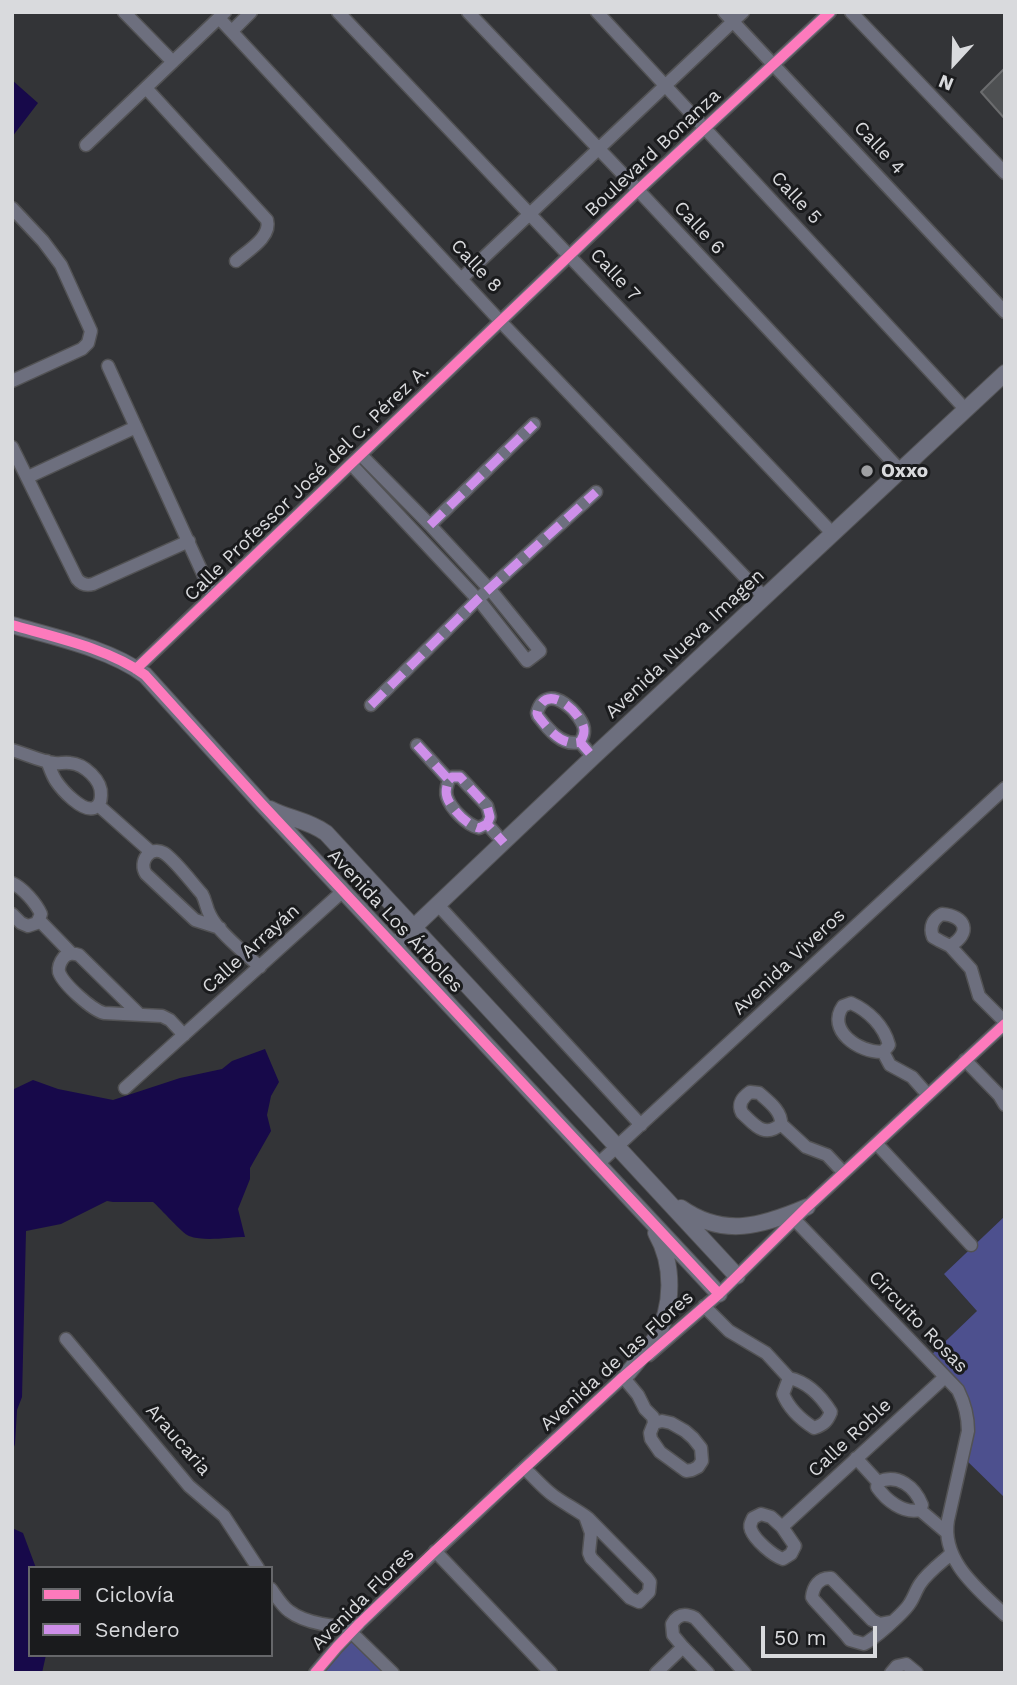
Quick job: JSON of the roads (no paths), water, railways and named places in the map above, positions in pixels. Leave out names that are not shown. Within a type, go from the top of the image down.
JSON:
[{"type":"street","points":[[124,12],[173,62]]},
{"type":"street","points":[[232,31],[251,12]]},
{"type":"street","name":"Calle 7","points":[[338,12],[834,534]]},
{"type":"street","name":"Calle 6","points":[[468,12],[901,471]]},
{"type":"street","name":"Calle 5","points":[[597,12],[966,410]]},
{"type":"street","name":"Boulevard Bonanza","points":[[461,279],[666,86],[729,17],[743,12]]},
{"type":"street","name":"Boulevard Bonanza","points":[[501,321],[704,127],[830,12]]},
{"type":"street","points":[[851,12],[1005,173]]},
{"type":"street","points":[[86,145],[222,15]]},
{"type":"street","name":"Calle 8","points":[[222,15],[232,31],[461,279],[765,597]]},
{"type":"street","name":"Calle 4","points":[[729,17],[1005,312]]},
{"type":"street","points":[[146,88],[267,220],[269,226],[266,234],[236,261]]},
{"type":"street","points":[[12,208],[49,247],[61,265],[91,331],[88,343],[82,349],[12,381]]},
{"type":"street","name":"Calle Professor José del C. Pérez A.","points":[[136,669],[501,321]]},
{"type":"street","points":[[108,366],[214,596]]},
{"type":"street","name":"Avenida Nueva Imagen","points":[[394,946],[1005,373]]},
{"type":"street","points":[[427,544],[434,529],[534,424]]},
{"type":"street","points":[[28,477],[136,427]]},
{"type":"street","points":[[12,447],[77,579],[83,584],[93,584],[189,541]]},
{"type":"street","points":[[356,459],[434,529],[489,589],[540,651],[527,661],[478,599],[427,544],[356,459]]},
{"type":"street","points":[[371,705],[478,599],[596,492]]},
{"type":"street","name":"Avenida Los Árboles","points":[[12,625],[101,652],[145,675],[719,1294]]},
{"type":"street","points":[[580,742],[593,757]]},
{"type":"street","points":[[416,745],[449,780]]},
{"type":"street","points":[[12,750],[47,761],[53,763],[71,763],[87,771],[101,788],[98,805],[89,808],[78,804],[55,779],[47,761]]},
{"type":"street","points":[[452,777],[460,777],[487,806],[490,817],[486,824],[479,828],[471,825],[451,805],[446,792],[452,777]]},
{"type":"street","name":"Avenida Viveros","points":[[598,1164],[1005,788]]},
{"type":"street","name":"Avenida Los Árboles","points":[[260,802],[279,814],[316,825],[326,833],[737,1276]]},
{"type":"street","points":[[98,805],[150,852]]},
{"type":"street","points":[[486,824],[504,843]]},
{"type":"street","points":[[219,928],[195,920],[146,874],[142,864],[150,852],[163,853],[202,894],[210,915],[219,928],[260,967]]},
{"type":"street","points":[[12,883],[18,885],[41,914],[34,925],[24,925],[12,914]]},
{"type":"street","name":"Calle Arrayán","points":[[125,1088],[343,891]]},
{"type":"street","points":[[438,905],[641,1125]]},
{"type":"street","points":[[39,920],[71,953],[79,956],[139,1014]]},
{"type":"street","points":[[950,946],[972,972],[979,996],[1005,1023]]},
{"type":"street","points":[[71,953],[61,961],[60,975],[92,1008],[103,1013],[157,1015],[167,1018],[184,1034]]},
{"type":"street","name":"Avenida de las Flores","points":[[435,1551],[625,1375],[719,1294],[807,1207],[1005,1023]]},
{"type":"street","points":[[883,1052],[890,1065],[912,1077],[928,1095]]},
{"type":"street","points":[[965,1060],[1005,1105]]},
{"type":"street","points":[[543,1106],[562,1088]]},
{"type":"street","points":[[781,1124],[806,1147],[827,1156],[844,1173]]},
{"type":"street","points":[[876,1143],[971,1245]]},
{"type":"street","points":[[648,1180],[685,1211],[706,1221],[727,1226],[759,1224],[780,1219],[807,1207]]},
{"type":"street","points":[[648,1218],[666,1257],[668,1300],[656,1337],[625,1375],[642,1405],[653,1418],[651,1438],[660,1452],[686,1471],[698,1466],[702,1461],[701,1448],[693,1437],[671,1423],[654,1423]]},
{"type":"street","name":"Circuito Rosas","points":[[795,1220],[958,1390],[968,1418],[965,1446],[946,1532],[952,1553],[963,1573],[1005,1615]]},
{"type":"street","points":[[704,1306],[730,1331],[766,1353],[789,1378]]},
{"type":"street","name":"Araucaria","points":[[66,1339],[189,1486],[224,1516],[257,1566]]},
{"type":"street","name":"Calle Roble","points":[[782,1527],[944,1377]]},
{"type":"street","points":[[856,1458],[878,1482],[877,1487],[894,1504],[915,1512],[920,1510]]},
{"type":"street","points":[[524,1468],[555,1496],[585,1516],[650,1582],[649,1592],[639,1602],[630,1598],[592,1558],[589,1553],[591,1533],[585,1516]]},
{"type":"street","points":[[878,1482],[890,1479],[902,1482],[915,1492],[921,1501],[920,1510]]},
{"type":"street","points":[[920,1510],[946,1532]]},
{"type":"street","points":[[435,1551],[551,1673]]},
{"type":"street","name":"Avenida Flores","points":[[316,1673],[353,1630],[435,1551]]},
{"type":"street","points":[[891,1622],[880,1624],[872,1620],[831,1578],[825,1577],[814,1588],[814,1600],[850,1640],[868,1643],[891,1622],[911,1602],[920,1583],[952,1553]]},
{"type":"street","points":[[273,1591],[289,1611],[301,1618],[353,1630],[393,1673]]},
{"type":"street","points":[[708,1673],[673,1634],[672,1624],[680,1615],[686,1614],[695,1618],[745,1673]]},
{"type":"street","points":[[656,1673],[683,1647]]},
{"type":"street","points":[[891,1673],[897,1666],[906,1664],[917,1673]]},
{"type":"place","name":"Oxxo","points":[[867,471]]}]
